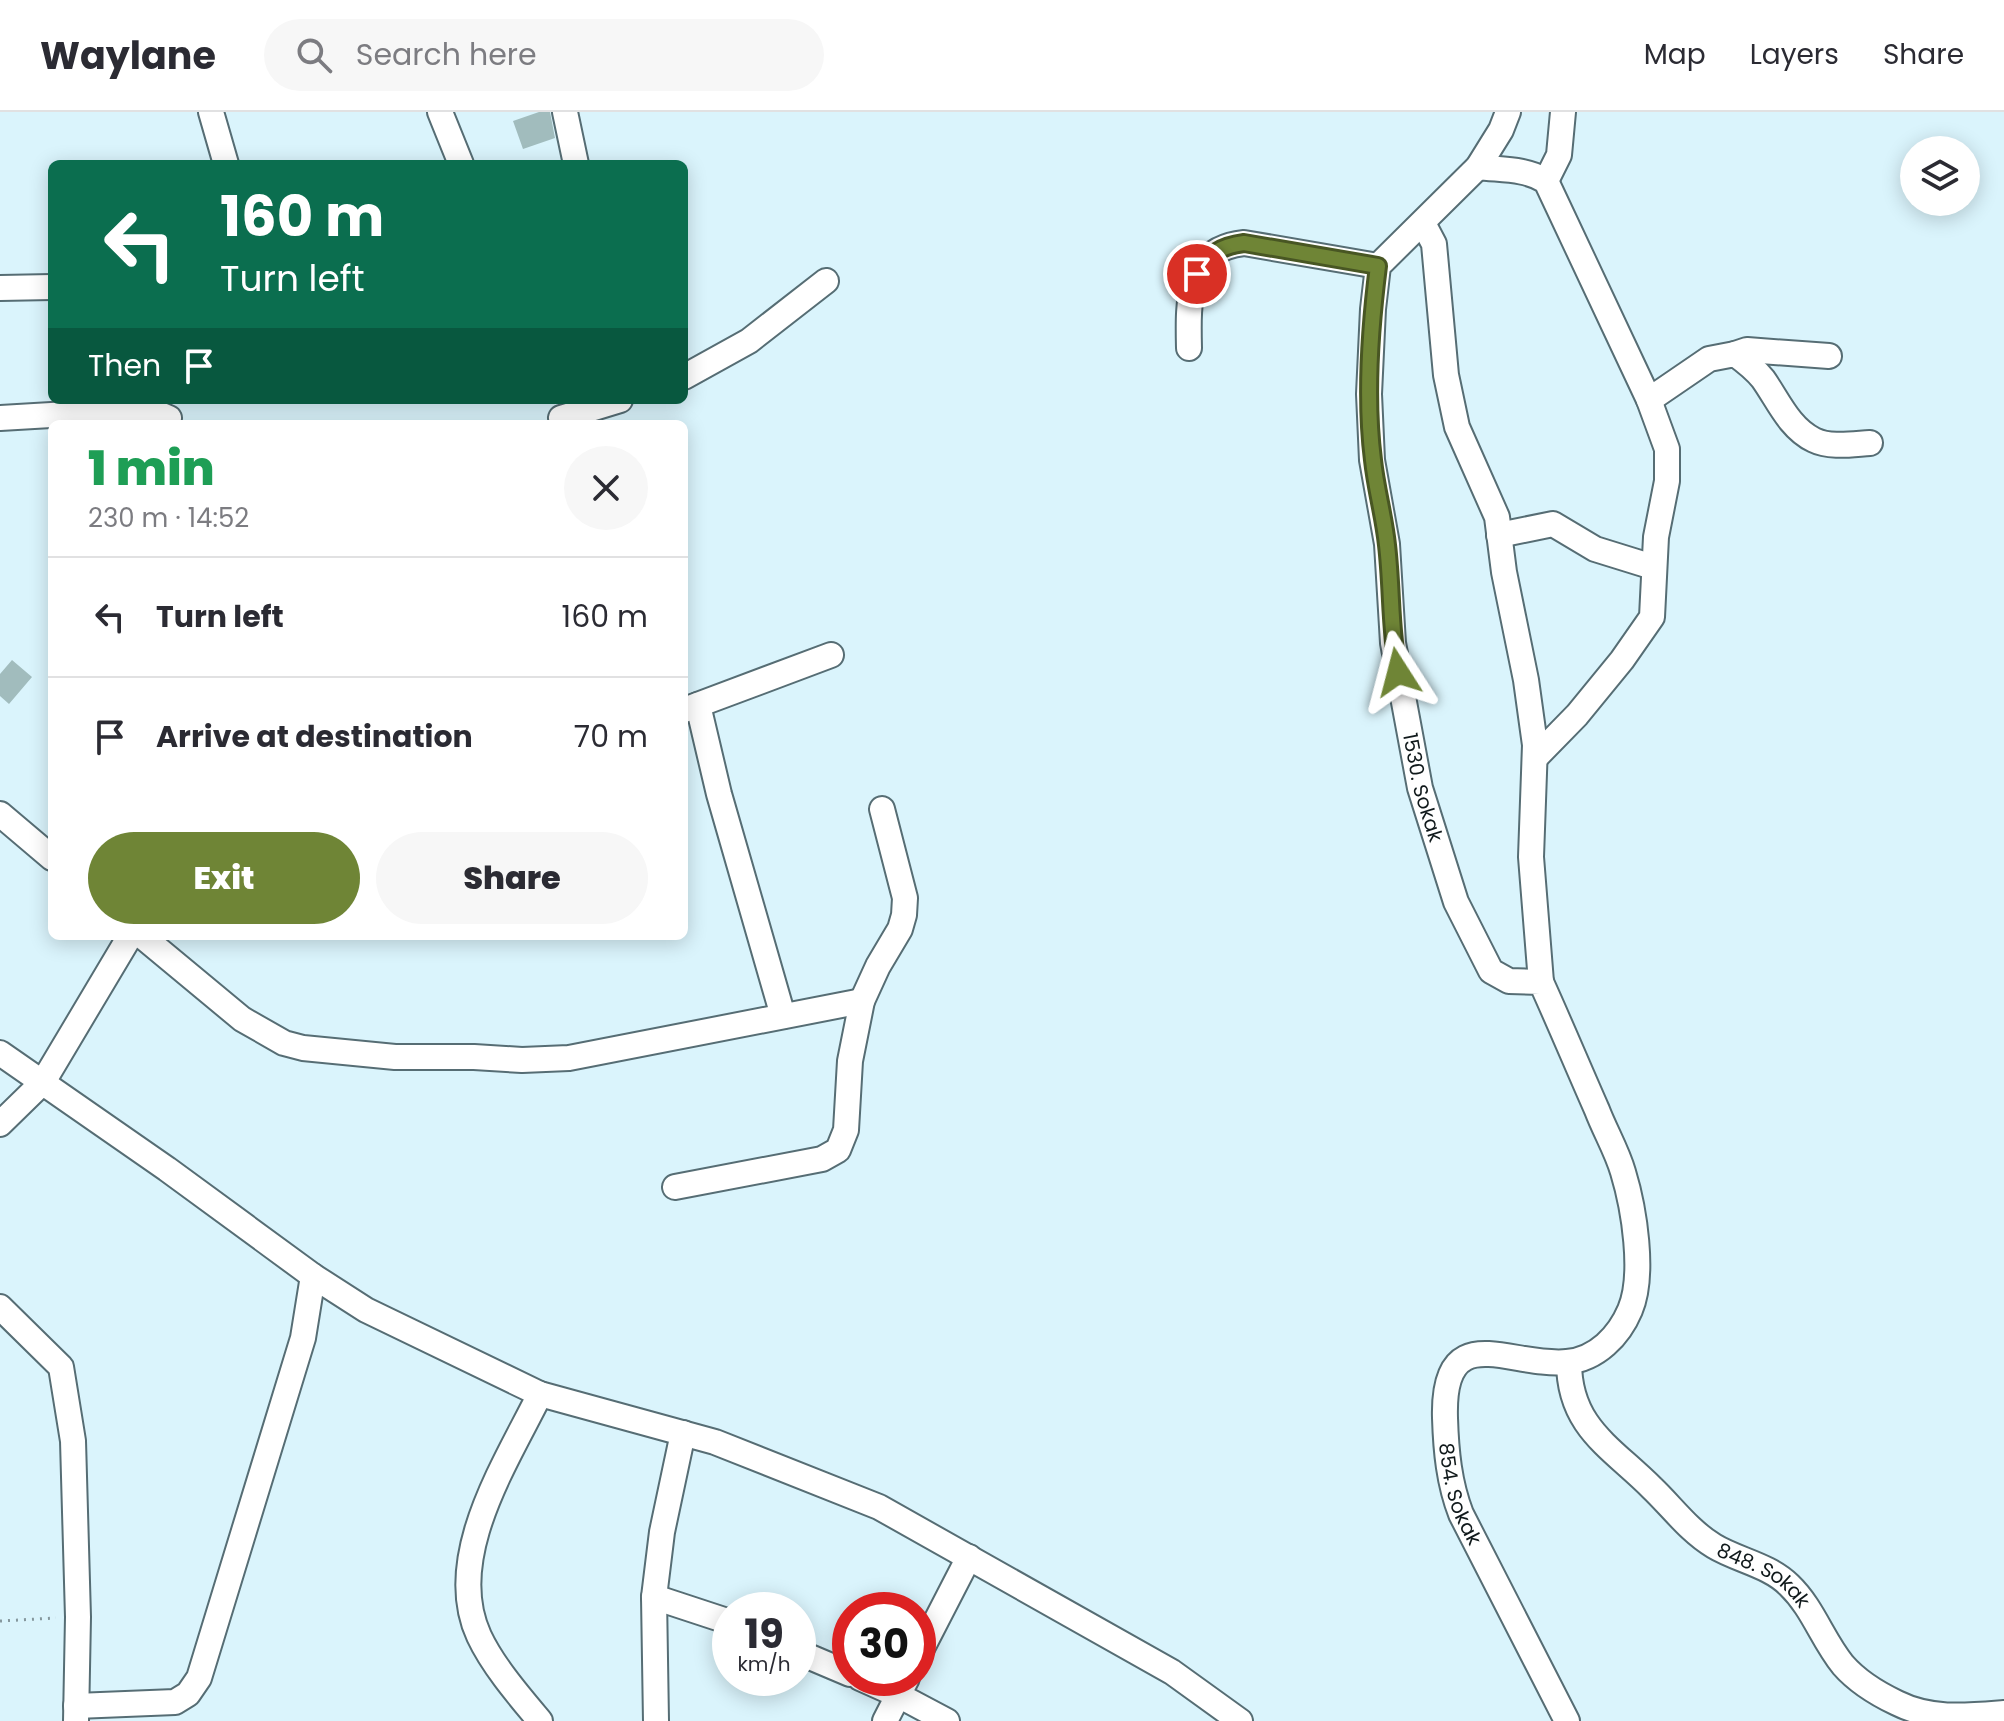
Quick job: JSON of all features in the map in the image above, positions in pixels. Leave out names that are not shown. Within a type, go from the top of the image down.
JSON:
[{"type":"street","points":[[211,112],[225,160]]},
{"type":"street","points":[[440,112],[459,160]]},
{"type":"street","points":[[565,112],[575,160]]},
{"type":"street","points":[[1189,348],[1188,319],[1193,286],[1205,260],[1223,247],[1244,243],[1378,266],[1478,167],[1501,130],[1508,112]]},
{"type":"street","points":[[1546,181],[1559,155],[1563,112]]},
{"type":"street","points":[[1478,167],[1522,171],[1546,181],[1649,400],[1667,449],[1667,481],[1653,567],[1652,617],[1577,715],[1535,758]]},
{"type":"street","points":[[1423,223],[1434,244],[1446,375],[1457,427],[1497,517],[1526,680],[1535,745],[1531,857],[1541,982],[1623,1172],[1632,1216],[1638,1267],[1632,1307],[1620,1330],[1605,1347],[1569,1362]]},
{"type":"street","name":"1530. Sokak","points":[[1378,266],[1369,394],[1372,460],[1387,544],[1393,643],[1420,788],[1456,902],[1491,971],[1509,981],[1541,982]]},
{"type":"street","points":[[688,375],[749,341],[826,281]]},
{"type":"street","points":[[0,288],[48,287]]},
{"type":"street","points":[[1649,400],[1709,359],[1747,350],[1829,356]]},
{"type":"street","points":[[1735,354],[1763,380],[1791,422],[1815,441],[1838,445],[1870,443]]},
{"type":"street","points":[[559,414],[603,404]]},
{"type":"street","points":[[0,418],[136,410],[172,414]]},
{"type":"street","points":[[1499,535],[1553,524],[1595,549],[1653,567]]},
{"type":"street","points":[[783,1016],[691,707],[831,655]]},
{"type":"street","points":[[675,1187],[822,1159],[838,1150],[846,1130],[850,1061],[862,1001],[900,929],[905,907],[882,809]]},
{"type":"street","points":[[0,814],[48,855]]},
{"type":"street","points":[[0,1124],[43,1082],[128,940]]},
{"type":"street","points":[[147,940],[253,1028],[284,1043],[324,1051],[395,1057],[569,1058],[614,1052],[862,1001]]},
{"type":"street","points":[[0,1053],[313,1276],[366,1310],[540,1394],[715,1442],[879,1507],[1172,1672],[1240,1721]]},
{"type":"street","points":[[0,1307],[61,1367],[73,1441],[78,1617],[76,1714],[175,1702],[188,1694],[199,1678],[303,1338],[313,1276]]},
{"type":"street","name":"854. Sokak","points":[[1567,1721],[1461,1514],[1453,1492],[1446,1444],[1445,1396],[1454,1368],[1464,1358],[1497,1353],[1544,1362],[1569,1362]]},
{"type":"street","name":"848. Sokak","points":[[1569,1362],[1569,1382],[1575,1404],[1599,1440],[1714,1546],[1786,1582],[1813,1614],[1829,1644],[1853,1675],[1899,1704],[1921,1712],[1944,1717],[2004,1713]]},
{"type":"street","points":[[540,1394],[483,1513],[472,1552],[467,1593],[480,1637],[540,1721]]},
{"type":"street","points":[[656,1721],[654,1597],[662,1532],[683,1433]]},
{"type":"street","points":[[936,1621],[969,1557]]},
{"type":"street","points":[[654,1597],[712,1616]]},
{"type":"street","points":[[885,1721],[897,1696]]},
{"type":"street","points":[[915,1696],[947,1721]]},
{"type":"path","points":[[0,1621],[78,1617]]},
{"type":"building","points":[[539,112],[550,112],[555,138],[523,149],[513,121]]},
{"type":"building","points":[[12,660],[32,677],[9,704],[0,696],[0,674]]},
{"type":"route","points":[[1197,274],[1213,253],[1223,247],[1244,243],[1378,266],[1369,394],[1372,460],[1387,544],[1393,643],[1398,672]]}]
